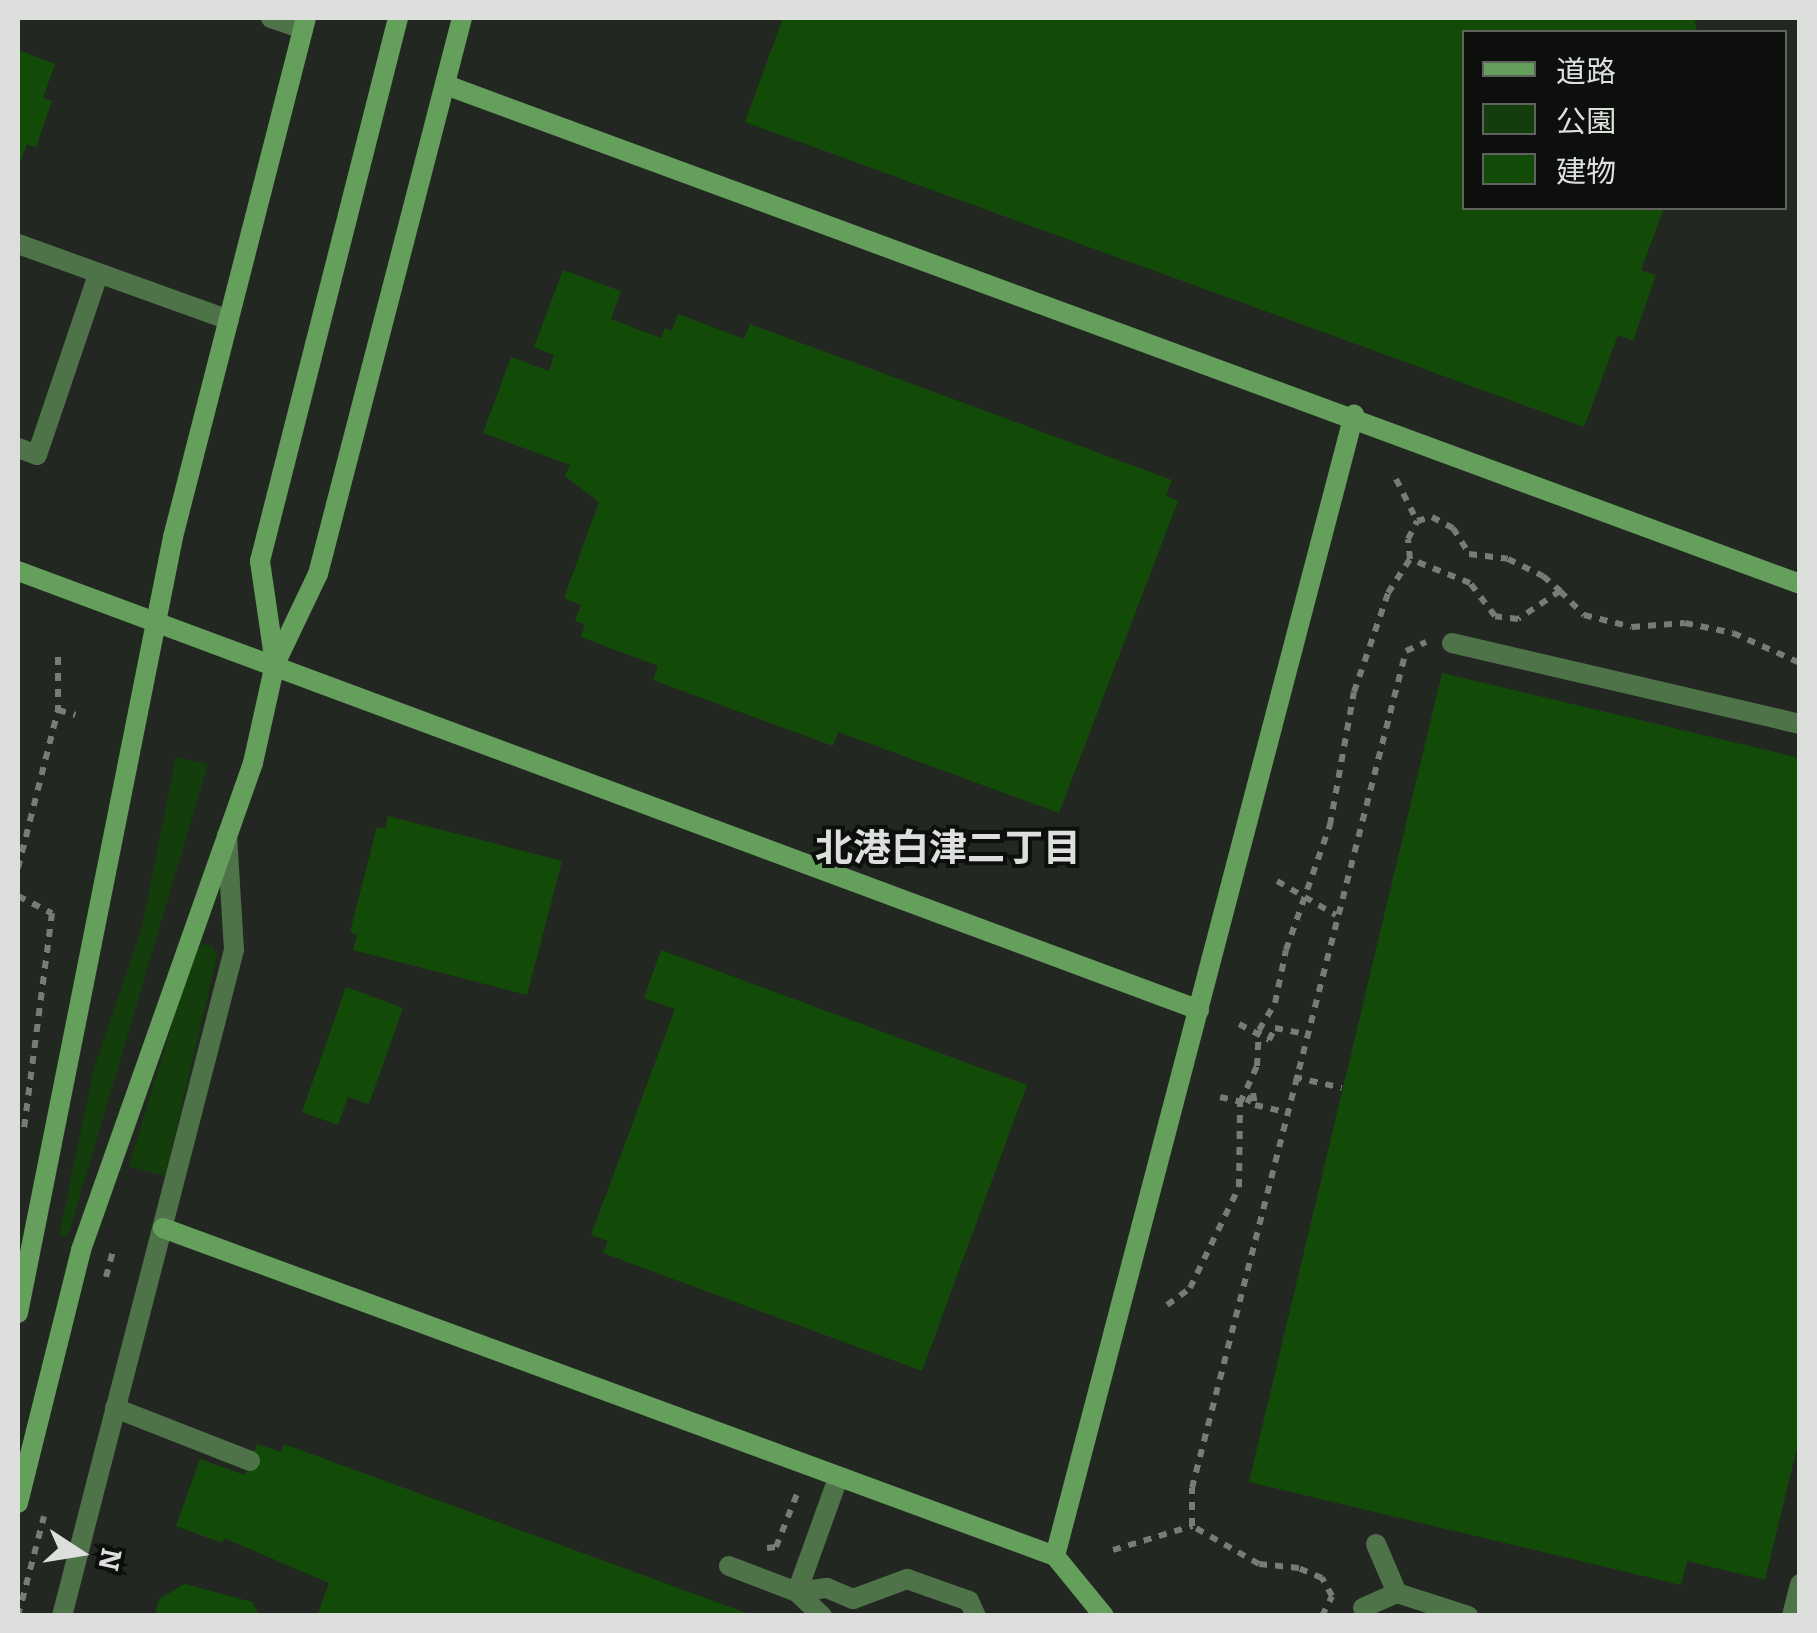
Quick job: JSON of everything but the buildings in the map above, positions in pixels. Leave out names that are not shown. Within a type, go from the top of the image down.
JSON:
[{"type":"street","points":[[18,1313],[37,1239],[157,622],[228,320],[304,23],[271,18]]},
{"type":"street","points":[[275,664],[260,561],[398,18]]},
{"type":"street","points":[[18,1503],[81,1250],[253,763],[275,664],[318,574],[462,18]]},
{"type":"street","points":[[446,85],[1354,414],[1800,584]]},
{"type":"street","points":[[18,244],[228,320]]},
{"type":"street","points":[[18,448],[38,455],[98,274]]},
{"type":"street","points":[[1055,1556],[1354,414]]},
{"type":"street","points":[[18,571],[1199,1010]]},
{"type":"street","points":[[1452,644],[1800,724]]},
{"type":"street","points":[[62,1616],[234,950],[227,835]]},
{"type":"street","points":[[164,1228],[1055,1556],[1104,1616]]},
{"type":"street","points":[[115,1408],[250,1460]]},
{"type":"street","points":[[796,1592],[838,1478]]},
{"type":"street","points":[[1376,1544],[1397,1593]]},
{"type":"street","points":[[730,1566],[796,1592],[822,1616]]},
{"type":"street","points":[[796,1592],[827,1588],[853,1599],[907,1579],[969,1601],[976,1616]]},
{"type":"street","points":[[1792,1616],[1800,1584]]},
{"type":"street","points":[[1363,1608],[1397,1593],[1468,1616]]},
{"type":"path","points":[[1396,479],[1417,520]]},
{"type":"path","points":[[1167,1305],[1190,1288],[1239,1188],[1240,1103],[1258,1066],[1259,1030],[1275,1003],[1302,902],[1330,825],[1354,692],[1388,594],[1410,559],[1408,538],[1417,520],[1432,516],[1454,528],[1469,554],[1508,559],[1560,591],[1584,615],[1632,627],[1686,623],[1732,633],[1800,663]]},
{"type":"path","points":[[1410,559],[1470,583],[1494,616],[1518,618],[1543,607],[1560,591]]},
{"type":"path","points":[[1192,1526],[1192,1488],[1294,1076],[1406,652],[1430,640],[1452,644]]},
{"type":"path","points":[[18,868],[58,710],[58,657]]},
{"type":"path","points":[[58,710],[76,715]]},
{"type":"path","points":[[1277,882],[1302,902],[1336,915]]},
{"type":"path","points":[[18,896],[52,913],[22,1138]]},
{"type":"path","points":[[1239,1024],[1259,1030],[1269,1040],[1276,1028],[1305,1034]]},
{"type":"path","points":[[1294,1076],[1342,1088]]},
{"type":"path","points":[[1240,1103],[1253,1094],[1254,1104],[1285,1112]]},
{"type":"path","points":[[1220,1097],[1240,1103]]},
{"type":"path","points":[[766,1548],[776,1548],[797,1494]]},
{"type":"path","points":[[1114,1550],[1192,1526],[1259,1564],[1299,1568],[1322,1578],[1332,1596],[1322,1616]]},
{"type":"green space","points":[[176,757],[208,764],[68,1236],[59,1236],[94,1068],[142,928]]},
{"type":"green space","points":[[203,944],[213,946],[217,956],[165,1176],[129,1166],[194,952]]},
{"type":"district","name":"北港白津二丁目","points":[[948,849]]}]
